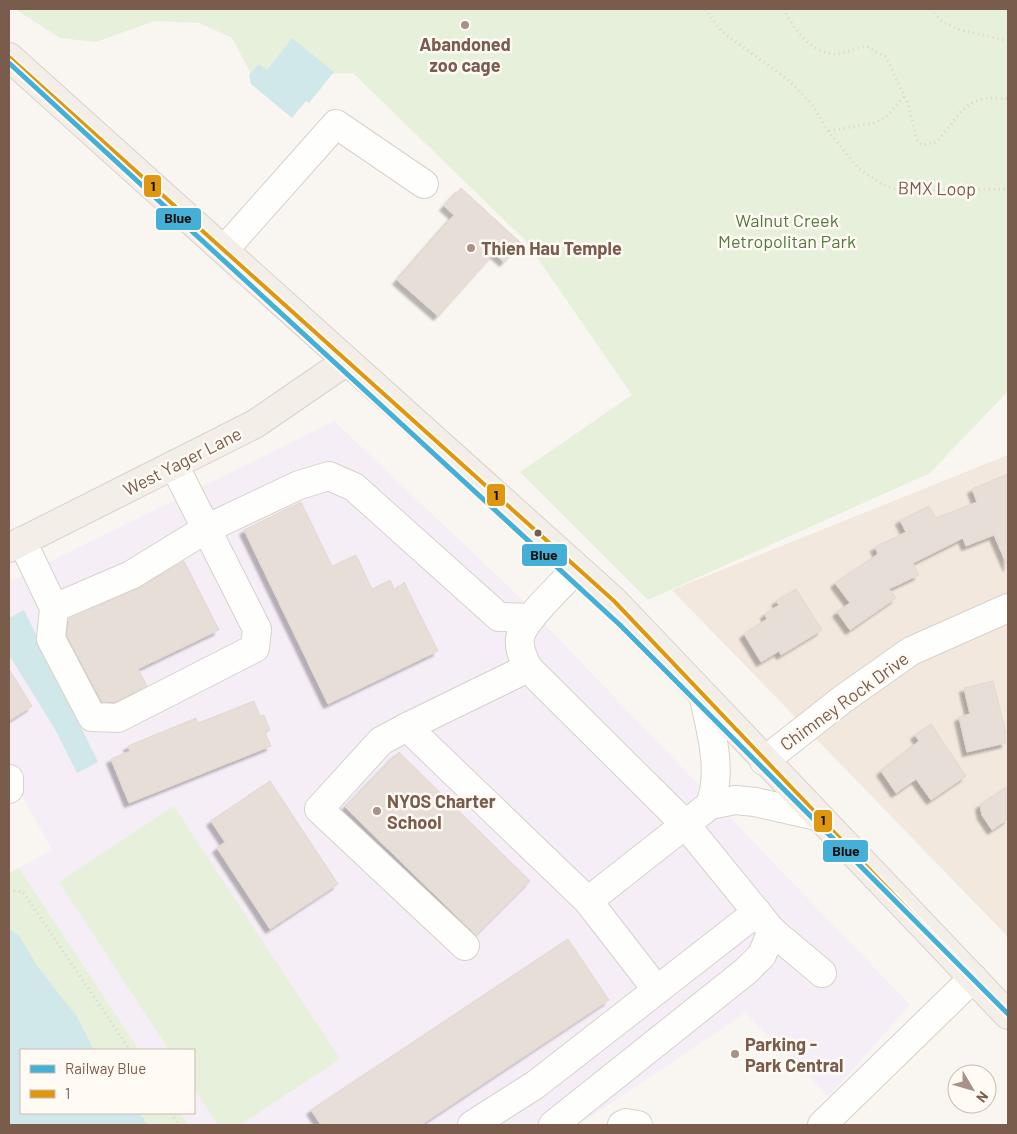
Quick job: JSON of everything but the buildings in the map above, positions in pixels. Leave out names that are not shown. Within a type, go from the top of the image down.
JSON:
[{"type":"main road","points":[[9,57],[614,602],[1008,1014]]},
{"type":"main road","name":"West Yager Lane","points":[[15,545],[255,424],[347,361]]},
{"type":"street","points":[[224,250],[336,124],[424,184]]},
{"type":"street","points":[[15,545],[54,608],[51,640],[92,717],[118,718],[255,648],[257,629],[174,465]]},
{"type":"street","points":[[54,608],[131,575],[206,528],[299,485],[329,476],[354,487],[499,617],[531,618]]},
{"type":"street","points":[[577,568],[531,618],[520,635],[520,652],[528,668],[685,824],[764,922],[822,974]]},
{"type":"street","name":"Chimney Rock Drive","points":[[764,760],[843,698],[911,651],[1008,608]]},
{"type":"street","points":[[464,946],[319,809],[382,741],[528,668]]},
{"type":"street","points":[[704,698],[716,762],[715,789],[710,805]]},
{"type":"street","points":[[407,727],[588,902],[657,990]]},
{"type":"street","points":[[9,779],[9,789]]},
{"type":"street","points":[[588,902],[710,805],[742,800],[817,816]]},
{"type":"street","points":[[472,1125],[535,1086],[657,990],[764,922]]},
{"type":"street","points":[[553,1125],[746,972],[762,955],[764,922]]},
{"type":"street","points":[[822,1125],[973,978]]},
{"type":"street","points":[[622,1125],[626,1123],[638,1125]]},
{"type":"path","name":"BMX Loop","points":[[705,9],[722,32],[788,79],[812,104],[828,131],[858,168],[883,185],[903,191],[1008,189]]},
{"type":"path","points":[[784,9],[791,23],[821,50],[835,54],[866,46],[886,57],[899,80],[908,104],[917,140],[922,145],[937,142],[970,102],[994,97],[1008,98]]},
{"type":"path","points":[[931,9],[940,20],[957,29],[1008,42]]},
{"type":"path","points":[[828,131],[875,122],[886,117],[904,97]]},
{"type":"path","points":[[9,890],[23,892],[129,1049]]},
{"type":"path","points":[[172,1114],[179,1125]]},
{"type":"shaded area","name":"NYOS Charter School","points":[[334,421],[506,584],[910,1005],[829,1096],[745,1013],[578,1125],[188,1125],[181,1114],[195,1114],[195,1049],[138,1049],[19,868],[52,850],[9,772],[9,582]]},
{"type":"shaded area","points":[[1008,455],[1008,937],[672,590]]},
{"type":"green space","name":"Walnut Creek Metropolitan Park","points":[[15,9],[1008,9],[1008,391],[930,473],[648,600],[520,472],[632,395],[525,240],[353,73],[252,76],[232,38],[199,23],[154,21],[96,42],[60,38]]},
{"type":"green space","points":[[174,806],[340,1059],[240,1125],[218,1125],[195,1090],[195,1049],[168,1049],[59,882]]},
{"type":"green space","points":[[19,868],[138,1049],[20,1049],[20,1114],[181,1114],[188,1125],[9,1125],[9,873]]},
{"type":"water","points":[[292,38],[334,72],[309,103],[306,101],[292,118],[251,84],[249,75],[259,64],[267,70]]},
{"type":"water","points":[[24,610],[98,762],[77,773],[56,731],[9,655],[9,618]]},
{"type":"water","points":[[9,928],[20,937],[38,967],[77,1017],[93,1049],[20,1049],[20,1114],[140,1114],[148,1125],[12,1125],[9,1121]]},
{"type":"rail line","name":"Blue","points":[[9,63],[620,625],[1008,1014]]},
{"type":"transit line","name":"1","points":[[9,57],[614,601],[1008,1015]]},
{"type":"place","name":"Abandoned zoo cage","points":[[465,25]]},
{"type":"place","name":"Thien Hau Temple","points":[[471,248]]},
{"type":"place","name":"NYOS Charter School","points":[[377,811]]},
{"type":"place","name":"Parking - Park Central","points":[[735,1054]]}]
